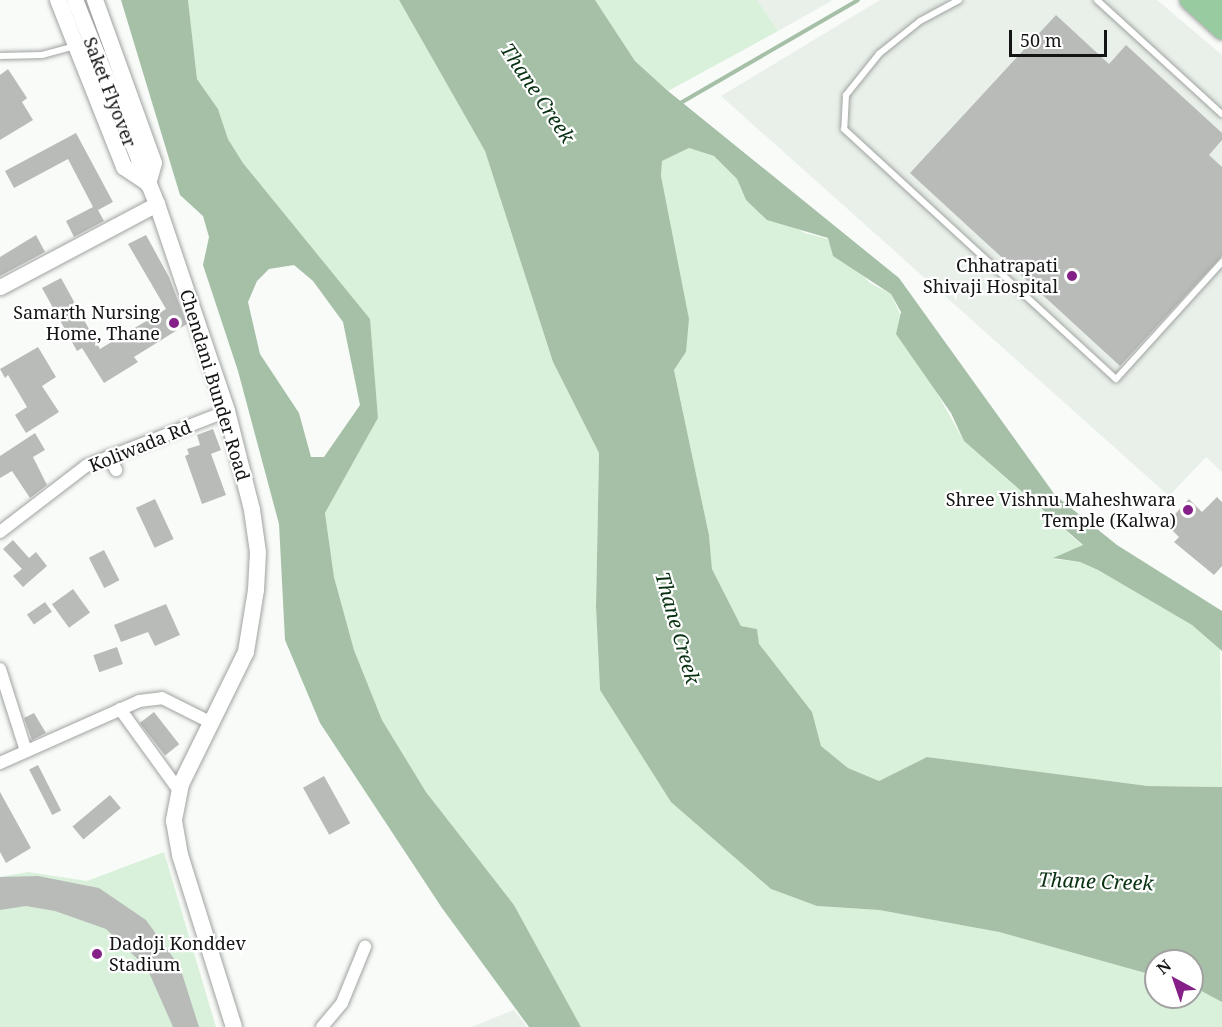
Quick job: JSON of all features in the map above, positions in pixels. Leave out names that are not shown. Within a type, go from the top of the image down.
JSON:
[{"type":"main road","name":"Chendani Bunder Road","points":[[58,0],[124,167],[148,184],[157,204],[227,411],[252,510],[258,552],[256,590],[246,652],[180,792],[174,821],[180,855],[234,1027]]},
{"type":"main road","name":"Saket Flyover","points":[[75,0],[148,184]]},
{"type":"main road","points":[[95,0],[154,163],[148,184]]},
{"type":"main road","points":[[1190,0],[1222,30]]},
{"type":"main road","points":[[1210,0],[1222,10]]},
{"type":"street","points":[[0,287],[157,204]]},
{"type":"street","name":"Koliwada Rd","points":[[0,532],[86,466],[227,411]]},
{"type":"street","points":[[109,456],[116,470]]},
{"type":"street","points":[[0,669],[26,751]]},
{"type":"street","points":[[0,763],[139,701],[162,698],[212,723]]},
{"type":"street","points":[[120,709],[180,792]]},
{"type":"street","points":[[322,1027],[347,995],[365,947]]},
{"type":"lane","points":[[959,0],[920,21],[879,54],[846,94],[844,129],[1116,380],[1222,262]]},
{"type":"lane","points":[[1097,0],[1222,114]]},
{"type":"lane","points":[[0,56],[42,55],[76,46]]},
{"type":"shaded area","points":[[188,0],[399,0],[485,151],[553,362],[599,453],[596,607],[600,690],[672,802],[771,889],[817,906],[879,910],[999,932],[1144,973],[1144,1009],[1204,1009],[1204,989],[1206,990],[1222,1002],[1222,1027],[581,1027],[514,905],[426,792],[382,720],[354,650],[334,577],[325,513],[378,418],[369,319],[243,163],[228,139],[218,109],[197,79]]},
{"type":"shaded area","points":[[595,0],[757,0],[778,31],[668,91],[635,61]]},
{"type":"shaded area","points":[[757,0],[833,0],[778,31]]},
{"type":"shaded area","name":"Chhatrapati Shivaji Hospital","points":[[880,0],[1157,0],[1222,55],[1222,472],[1206,457],[1169,496],[721,96]]},
{"type":"shaded area","points":[[689,148],[714,156],[737,179],[746,200],[805,233],[828,239],[870,283],[891,294],[929,379],[964,441],[1083,546],[1054,559],[1080,562],[1098,570],[1192,625],[1220,648],[1222,787],[1148,786],[927,757],[879,781],[848,768],[821,746],[811,712],[758,644],[757,629],[741,626],[712,569],[709,535],[674,370],[686,352],[661,176],[662,161]]},
{"type":"shaded area","name":"Dadoji Konddev Stadium","points":[[164,852],[216,1027],[0,1027],[0,877],[28,872],[87,881]]},
{"type":"shaded area","points":[[514,1010],[527,1027],[471,1027]]},
{"type":"water","points":[[121,0],[188,0],[197,79],[218,109],[228,139],[243,163],[370,319],[378,418],[325,513],[334,577],[354,650],[382,720],[426,792],[514,905],[581,1027],[529,1027],[442,908],[320,723],[285,640],[279,524],[238,371],[203,265],[209,237],[203,216],[180,195]],"holes":[[[294,265],[313,281],[343,322],[360,405],[324,457],[311,457],[299,413],[260,354],[248,302],[257,281],[269,269]]]},
{"type":"water","name":"Thane Creek","points":[[399,0],[595,0],[635,61],[668,91],[899,278],[1055,495],[1117,545],[1222,611],[1222,651],[1192,625],[1098,570],[1080,562],[1053,558],[1083,545],[964,441],[951,413],[896,334],[901,312],[891,294],[833,256],[828,238],[767,220],[746,200],[737,179],[714,156],[689,148],[662,161],[661,176],[689,319],[686,352],[674,370],[709,535],[712,569],[741,626],[757,629],[759,644],[812,712],[821,746],[848,768],[879,781],[927,757],[1148,786],[1222,787],[1222,1002],[1204,992],[1204,949],[1144,949],[1144,973],[999,932],[879,910],[817,906],[771,889],[671,802],[600,690],[596,607],[599,453],[553,362],[485,151]]},
{"type":"building","points":[[1056,15],[1109,64],[1126,45],[1222,133],[1222,140],[1209,155],[1222,167],[1222,256],[1120,366],[910,173]]},
{"type":"building","points":[[8,69],[27,98],[22,102],[33,120],[0,140],[0,75]]},
{"type":"building","points":[[76,133],[113,202],[98,210],[104,221],[74,237],[66,221],[93,207],[68,159],[14,188],[5,171]]},
{"type":"building","points":[[36,235],[45,252],[0,276],[0,257]]},
{"type":"building","points":[[146,235],[169,277],[187,324],[134,357],[138,362],[104,383],[82,348],[77,351],[42,288],[61,278],[100,349],[166,309],[128,244]]},
{"type":"building","points":[[38,347],[56,377],[42,386],[59,412],[26,433],[15,415],[27,407],[8,375],[5,378],[0,369]]},
{"type":"building","points":[[213,429],[221,450],[211,454],[226,495],[202,504],[185,456],[189,454],[187,449],[200,445],[197,435]]},
{"type":"building","points":[[35,433],[45,450],[33,457],[47,485],[30,498],[12,471],[0,478],[0,456]]},
{"type":"building","points":[[1217,497],[1222,502],[1222,566],[1214,575],[1174,542],[1179,537],[1166,524],[1189,499],[1202,512]]},
{"type":"building","points":[[155,499],[174,539],[155,548],[136,508]]},
{"type":"building","points":[[13,540],[29,558],[36,552],[47,566],[23,587],[13,576],[22,569],[3,549]]},
{"type":"building","points":[[104,550],[119,580],[104,588],[89,558]]},
{"type":"building","points":[[73,589],[90,612],[69,628],[52,604]]},
{"type":"building","points":[[45,602],[52,612],[34,624],[27,615]]},
{"type":"building","points":[[166,604],[180,635],[155,646],[148,632],[121,642],[114,625]]},
{"type":"building","points":[[117,647],[123,664],[99,672],[93,655]]},
{"type":"building","points":[[154,712],[179,744],[165,755],[140,723]]},
{"type":"building","points":[[34,713],[46,733],[32,740],[24,718]]},
{"type":"building","points":[[38,765],[61,810],[52,815],[29,770]]},
{"type":"building","points":[[324,776],[350,823],[329,835],[303,788]]},
{"type":"building","points":[[0,792],[31,848],[6,863],[0,852]]},
{"type":"building","points":[[110,795],[121,808],[83,840],[72,826]]},
{"type":"building","points":[[38,876],[99,888],[146,920],[180,967],[199,1027],[173,1027],[147,968],[106,929],[55,911],[26,906],[0,910],[0,877]]},
{"type":"waterway","points":[[677,105],[858,0]]},
{"type":"place","name":"Chhatrapati Shivaji Hospital","points":[[1072,276]]},
{"type":"place","name":"Samarth Nursing Home, Thane","points":[[174,323]]},
{"type":"place","name":"Shree Vishnu Maheshwara Temple (Kalwa)","points":[[1188,510]]},
{"type":"place","name":"Dadoji Konddev Stadium","points":[[97,954]]}]
